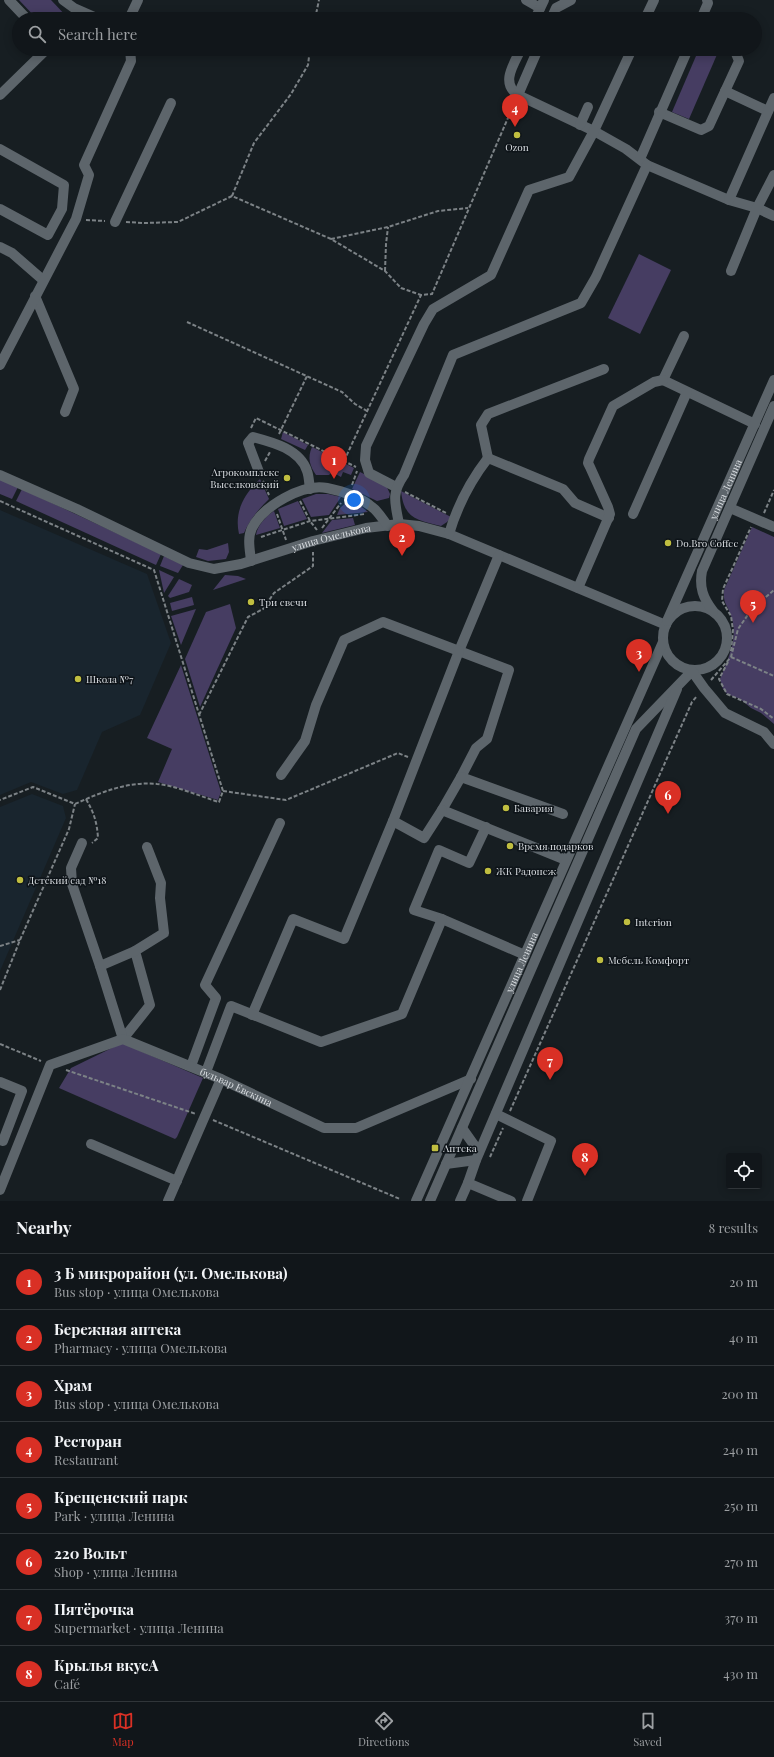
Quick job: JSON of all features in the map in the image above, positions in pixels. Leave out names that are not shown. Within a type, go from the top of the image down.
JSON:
[{"type":"street","points":[[9,0],[20,12]]},
{"type":"street","points":[[63,0],[74,8],[83,12]]},
{"type":"street","points":[[132,12],[138,0]]},
{"type":"street","points":[[526,0],[542,4]]},
{"type":"street","points":[[554,12],[556,8],[571,0]]},
{"type":"street","points":[[648,12],[654,0]]},
{"type":"street","points":[[704,12],[708,3],[707,0]]},
{"type":"street","points":[[0,95],[40,56]]},
{"type":"street","points":[[0,365],[3,351],[35,296],[76,219],[89,175],[84,165],[131,61],[131,56]]},
{"type":"street","points":[[518,56],[509,76],[509,83],[512,91],[518,95],[594,131],[626,149],[643,162],[729,200],[757,208],[774,216]]},
{"type":"street","points":[[518,95],[535,56]]},
{"type":"street","points":[[396,487],[370,473],[365,460],[366,446],[424,324],[433,309],[492,275],[529,190],[568,177],[594,131],[629,56]]},
{"type":"street","points":[[399,524],[395,496],[396,487],[404,475],[453,355],[582,303],[596,277],[643,162],[659,112],[685,56]]},
{"type":"street","points":[[659,112],[701,130],[709,126],[739,61],[737,56]]},
{"type":"street","points":[[725,91],[768,110]]},
{"type":"street","points":[[729,200],[774,98]]},
{"type":"street","points":[[115,222],[171,103]]},
{"type":"street","points":[[580,125],[588,107]]},
{"type":"street","points":[[0,149],[64,185],[62,209],[48,235],[0,209]]},
{"type":"street","points":[[731,271],[757,208],[774,175]]},
{"type":"street","points":[[62,209],[76,219]]},
{"type":"street","points":[[0,246],[12,253],[43,280]]},
{"type":"street","points":[[35,296],[74,389],[65,412]]},
{"type":"street","points":[[663,380],[684,336]]},
{"type":"street","points":[[488,458],[481,425],[488,414],[604,369]]},
{"type":"street","points":[[578,588],[611,518],[610,510],[588,463],[613,406],[654,382],[663,380],[755,424]]},
{"type":"street","name":"улица Ленина","points":[[666,623],[774,380]]},
{"type":"street","points":[[633,514],[687,392]]},
{"type":"street","name":"улица Ленина","points":[[713,611],[706,602],[702,592],[700,582],[702,571],[774,406]]},
{"type":"street","points":[[259,472],[248,443],[253,438],[275,443],[291,452],[303,462],[308,471],[310,489]]},
{"type":"street","points":[[488,458],[563,489],[575,504],[611,518]]},
{"type":"street","points":[[449,534],[454,517],[477,472],[488,458]]},
{"type":"street","name":"улица Омелькова","points":[[0,475],[77,509],[189,563],[214,569],[251,561],[314,541],[366,528],[399,524],[419,526],[449,534],[666,623]]},
{"type":"street","points":[[251,561],[249,543],[252,529],[260,515],[274,504],[310,489],[326,487],[349,494],[373,507],[388,526]]},
{"type":"street","points":[[730,508],[774,527]]},
{"type":"street","points":[[252,1015],[293,919],[344,938],[393,821],[459,651],[499,555]]},
{"type":"street","points":[[631,726],[663,642],[666,623],[674,613],[688,607],[704,607],[713,611],[721,618],[726,628],[728,638],[726,648],[721,658],[713,666],[703,670],[692,671],[681,668],[672,662],[666,653],[663,642]]},
{"type":"street","points":[[281,776],[305,741],[316,705],[344,640],[383,622],[509,670],[487,739],[476,748],[442,810],[424,838],[393,821]]},
{"type":"street","points":[[631,726],[679,686],[692,671]]},
{"type":"street","points":[[692,671],[725,713],[764,732],[774,744]]},
{"type":"street","points":[[460,1201],[477,1156],[679,686]]},
{"type":"street","name":"улица Ленина","points":[[416,1201],[471,1079],[566,860],[631,726]]},
{"type":"street","name":"улица Ленина","points":[[430,1201],[631,726]]},
{"type":"street","points":[[461,777],[563,814]]},
{"type":"street","points":[[442,810],[566,860]]},
{"type":"street","points":[[191,1066],[216,998],[205,985],[280,823]]},
{"type":"street","points":[[486,827],[469,864],[439,850],[414,910],[442,919],[525,955]]},
{"type":"street","points":[[82,845],[71,868],[72,884],[123,1039]]},
{"type":"street","points":[[100,966],[135,951],[164,933],[160,898],[161,883],[147,847]]},
{"type":"street","points":[[206,1072],[231,1006],[321,1042],[402,1014],[442,919]]},
{"type":"street","points":[[0,1190],[50,1065],[123,1039],[150,1005],[135,951]]},
{"type":"street","name":"бульвар Евскина","points":[[123,1039],[206,1072],[324,1128],[356,1128],[471,1079]]},
{"type":"street","points":[[168,1201],[221,1079]]},
{"type":"street","points":[[0,1082],[22,1092],[3,1141],[0,1140]]},
{"type":"street","points":[[496,1114],[551,1141],[527,1201]]},
{"type":"street","points":[[462,1128],[477,1156]]},
{"type":"street","points":[[91,1144],[177,1181]]},
{"type":"street","points":[[446,1164],[477,1156]]},
{"type":"street","points":[[468,1183],[511,1201]]},
{"type":"path","points":[[316,12],[319,0]]},
{"type":"path","points":[[76,219],[144,223],[178,222],[232,196],[254,143],[291,94],[308,65],[309,56]]},
{"type":"path","points":[[232,196],[331,239],[385,271],[401,288],[421,295],[432,294],[518,95]]},
{"type":"path","points":[[331,239],[388,227],[438,211],[468,208]]},
{"type":"path","points":[[385,271],[388,227]]},
{"type":"path","points":[[344,461],[421,295]]},
{"type":"path","points":[[187,322],[342,392],[355,404],[367,411]]},
{"type":"path","points":[[259,472],[282,429],[307,376]]},
{"type":"path","points":[[256,418],[282,429],[358,468],[349,494],[319,532],[310,521],[297,494]]},
{"type":"path","points":[[396,487],[454,517]]},
{"type":"path","points":[[489,1160],[692,702],[731,657],[733,630],[730,616],[722,601],[723,590],[750,528],[763,516],[774,490]]},
{"type":"path","points":[[0,501],[154,570],[223,791],[219,802],[159,784],[134,783],[75,804],[33,787],[0,800]]},
{"type":"path","points":[[249,543],[261,536],[310,521],[377,513]]},
{"type":"path","points":[[199,715],[248,617],[262,609],[274,593],[313,566],[314,541]]},
{"type":"path","points":[[774,590],[752,609],[738,629],[731,657],[719,679],[727,694],[761,709],[774,719]]},
{"type":"path","points":[[731,657],[774,676]]},
{"type":"path","points":[[223,791],[286,800],[398,753],[416,761]]},
{"type":"path","points":[[82,845],[91,843],[98,838],[95,814],[86,799]]},
{"type":"path","points":[[0,990],[20,940],[69,829],[75,804]]},
{"type":"path","points":[[0,946],[20,940]]},
{"type":"path","points":[[0,1044],[50,1065],[204,1117],[400,1199]]},
{"type":"shaded area","points":[[19,0],[51,0],[62,12],[30,12]]},
{"type":"shaded area","points":[[696,56],[716,56],[689,119],[672,112]]},
{"type":"shaded area","points":[[639,254],[671,270],[640,334],[608,318]]},
{"type":"shaded area","points":[[283,432],[308,445],[305,450],[281,439]]},
{"type":"shaded area","points":[[312,447],[354,468],[351,475],[343,472],[341,477],[332,472],[329,475],[316,475],[310,462]]},
{"type":"shaded area","points":[[360,472],[386,485],[390,494],[389,498],[377,501],[352,489]]},
{"type":"shaded area","points":[[0,479],[18,487],[12,499],[0,494]]},
{"type":"shaded area","points":[[260,479],[269,499],[249,523],[244,533],[239,534],[239,511],[245,497]]},
{"type":"shaded area","points":[[22,489],[161,554],[156,565],[16,501]]},
{"type":"shaded area","points":[[401,491],[451,517],[441,526],[413,517],[405,507]]},
{"type":"shaded area","points":[[316,494],[328,494],[341,497],[329,515],[311,517],[302,499]]},
{"type":"shaded area","points":[[298,501],[307,519],[284,526],[278,509]]},
{"type":"shaded area","points":[[348,501],[358,504],[368,512],[337,515],[340,508]]},
{"type":"shaded area","name":"Школа №7","points":[[0,510],[147,574],[171,643],[140,715],[102,732],[77,790],[63,794],[31,782],[0,795]]},
{"type":"shaded area","points":[[274,511],[280,528],[256,535],[262,522]]},
{"type":"shaded area","points":[[353,518],[355,525],[322,533],[332,520]]},
{"type":"shaded area","points":[[752,527],[774,537],[774,724],[740,699],[727,694],[723,689],[720,679],[732,648],[734,632],[730,612],[725,601],[724,590]]},
{"type":"shaded area","points":[[228,543],[229,552],[226,559],[208,561],[196,557],[199,549],[207,550]]},
{"type":"shaded area","points":[[164,556],[183,565],[178,573],[160,566]]},
{"type":"shaded area","points":[[159,570],[174,577],[164,593]]},
{"type":"shaded area","points":[[225,575],[238,576],[246,579],[213,590]]},
{"type":"shaded area","points":[[179,579],[192,585],[189,592],[170,598],[168,596]]},
{"type":"shaded area","points":[[192,597],[194,605],[172,611],[170,603]]},
{"type":"shaded area","points":[[230,604],[236,628],[200,707],[185,659],[206,612]]},
{"type":"shaded area","points":[[196,609],[181,645],[171,616]]},
{"type":"shaded area","points":[[181,665],[221,792],[218,800],[158,782],[172,749],[147,738]]},
{"type":"shaded area","name":"Детский сад №18","points":[[32,794],[63,806],[66,818],[0,971],[0,807]]},
{"type":"shaded area","points":[[122,1043],[203,1078],[175,1139],[59,1088],[71,1068]]},
{"type":"place","name":"Ресторан","points":[[515,127]]},
{"type":"place","name":"Ozon","points":[[517,135]]},
{"type":"place","name":"Агрокомплекс Выселковский","points":[[287,478]]},
{"type":"place","name":"3 Б микрорайон (ул. Омелькова)","points":[[334,479]]},
{"type":"place","name":"Do.Bro Coffee","points":[[668,543]]},
{"type":"place","name":"Бережная аптека","points":[[402,556]]},
{"type":"place","name":"Три свечи","points":[[251,602]]},
{"type":"place","name":"Крещенский парк","points":[[753,623]]},
{"type":"place","name":"Храм","points":[[639,672]]},
{"type":"place","name":"Школа №7","points":[[78,679]]},
{"type":"place","name":"Бавария","points":[[506,808]]},
{"type":"place","name":"220 Вольт","points":[[668,814]]},
{"type":"place","name":"Время подарков","points":[[510,846]]},
{"type":"place","name":"ЖК Радонеж","points":[[488,871]]},
{"type":"place","name":"Детский сад №18","points":[[20,880]]},
{"type":"place","name":"Interion","points":[[627,922]]},
{"type":"place","name":"Мебель Комфорт","points":[[600,960]]},
{"type":"place","name":"Пятёрочка","points":[[550,1080]]},
{"type":"place","name":"Аптека","points":[[435,1148]]},
{"type":"place","name":"Крылья вкусА","points":[[585,1176]]}]
